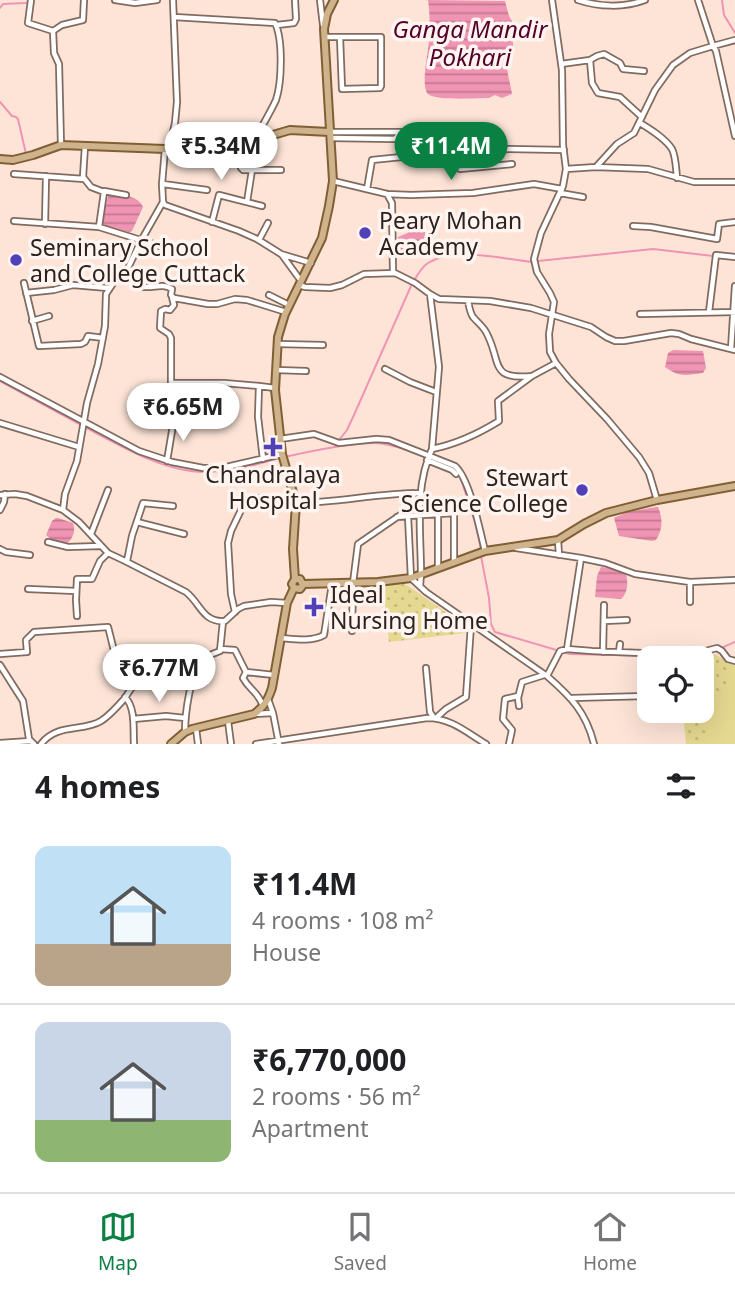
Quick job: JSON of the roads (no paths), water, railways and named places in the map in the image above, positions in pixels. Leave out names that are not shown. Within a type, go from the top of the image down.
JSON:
[{"type":"main road","points":[[295,588],[292,584],[295,579],[293,549],[296,503],[282,455],[275,369],[277,344],[287,309],[322,237],[330,206],[333,181],[324,33],[327,14],[334,0]]},
{"type":"main road","points":[[0,159],[13,160],[61,145],[167,149],[204,154],[290,130],[330,135]]},
{"type":"main road","points":[[303,584],[378,582],[411,578],[485,551],[558,540],[606,513],[657,499],[735,486]]},
{"type":"main road","points":[[295,579],[300,579],[303,584]]},
{"type":"main road","points":[[295,588],[300,589],[303,584]]},
{"type":"main road","points":[[171,744],[196,728],[254,714],[263,706],[268,699],[274,675],[287,603],[295,588]]},
{"type":"street","points":[[31,0],[28,23],[53,31]]},
{"type":"street","points":[[53,31],[62,25],[83,20],[84,0]]},
{"type":"street","points":[[115,0],[135,3],[157,0]]},
{"type":"street","points":[[62,510],[98,364],[105,326],[106,294],[118,279],[124,276],[163,202],[167,149],[175,123],[177,102],[173,0]]},
{"type":"street","points":[[174,17],[276,25],[295,23],[295,0]]},
{"type":"street","points":[[320,0],[324,33],[340,37],[381,37],[380,88],[342,89],[340,37]]},
{"type":"street","points":[[552,0],[561,64],[566,169],[561,191],[541,233],[534,259],[537,272],[554,302],[548,342],[550,352],[556,363],[639,457],[649,473],[657,499]]},
{"type":"street","points":[[578,0],[604,6],[645,0]]},
{"type":"street","points":[[698,0],[716,51],[735,136]]},
{"type":"street","points":[[255,140],[277,97],[280,83],[281,48],[276,25]]},
{"type":"street","points":[[53,31],[54,53],[59,64],[61,145]]},
{"type":"street","points":[[596,167],[617,144],[634,133],[655,90],[673,65],[690,53],[735,40]]},
{"type":"street","points":[[561,64],[590,60],[604,54],[620,63],[625,70],[644,71]]},
{"type":"street","points":[[590,60],[592,83],[598,93],[620,97],[670,146],[677,178]]},
{"type":"street","points":[[330,135],[394,139],[399,132],[404,132],[416,153],[509,149],[564,150]]},
{"type":"street","points":[[244,144],[243,170],[281,170]]},
{"type":"street","points":[[84,180],[85,146]]},
{"type":"street","points":[[367,189],[372,160],[442,154],[455,156],[460,169],[512,164]]},
{"type":"street","points":[[566,169],[648,169],[694,182],[735,182]]},
{"type":"street","points":[[247,202],[252,170]]},
{"type":"street","points":[[14,174],[84,180],[91,187],[125,195]]},
{"type":"street","points":[[45,224],[46,176]]},
{"type":"street","points":[[333,181],[387,194],[458,194],[534,184],[583,197]]},
{"type":"street","points":[[163,184],[207,190]]},
{"type":"street","points":[[99,227],[103,191]]},
{"type":"street","points":[[387,194],[392,203],[393,273]]},
{"type":"street","points":[[212,222],[219,195],[262,206]]},
{"type":"street","points":[[163,202],[171,208],[239,231],[281,254],[311,263]]},
{"type":"street","points":[[14,221],[99,227],[163,247]]},
{"type":"street","points":[[633,226],[716,239],[719,224],[735,222]]},
{"type":"street","points":[[259,240],[268,223]]},
{"type":"street","points":[[281,254],[305,287],[330,288],[364,274],[393,273],[446,300],[490,301],[552,313],[592,327],[615,341],[671,333],[733,349],[735,286]]},
{"type":"street","points":[[709,312],[716,255],[735,257]]},
{"type":"street","points":[[124,276],[140,286],[164,285],[172,289],[174,305],[170,310],[161,311],[160,328],[171,338],[170,404],[176,407],[167,461]]},
{"type":"street","points":[[24,283],[39,346],[81,344],[89,336],[103,338]]},
{"type":"street","points":[[26,293],[73,285],[109,288]]},
{"type":"street","points":[[420,586],[420,494],[432,449],[439,368],[430,294]]},
{"type":"street","points":[[269,295],[287,309]]},
{"type":"street","points":[[172,297],[208,304],[235,299],[247,300],[287,309]]},
{"type":"street","points":[[468,301],[472,316],[488,335],[502,372],[508,376],[532,376]]},
{"type":"street","points":[[640,314],[734,312]]},
{"type":"street","points":[[32,321],[49,316]]},
{"type":"street","points":[[277,344],[323,345]]},
{"type":"street","points":[[432,449],[448,446],[478,434],[499,421],[498,401],[532,376],[556,363]]},
{"type":"street","points":[[275,369],[306,371]]},
{"type":"street","points":[[385,369],[436,392]]},
{"type":"street","points":[[0,377],[83,424],[139,451],[167,461],[190,467],[222,468],[282,455]]},
{"type":"street","points":[[171,383],[275,388]]},
{"type":"street","points":[[259,386],[258,417],[263,459]]},
{"type":"street","points":[[0,423],[79,447]]},
{"type":"street","points":[[280,439],[314,434],[339,443],[389,440],[456,474]]},
{"type":"street","points":[[428,458],[455,466],[460,471],[485,551]]},
{"type":"street","points":[[91,534],[108,490]]},
{"type":"street","points":[[352,631],[353,583],[358,544],[406,511],[412,503],[413,493]]},
{"type":"street","points":[[0,510],[4,502],[3,495],[15,494],[62,510],[79,522],[108,553],[186,592],[212,620],[223,621],[244,606],[257,603],[287,603]]},
{"type":"street","points":[[235,612],[231,594],[228,543],[242,508],[252,498],[296,503],[383,494],[420,494]]},
{"type":"street","points":[[127,561],[143,503],[173,506]]},
{"type":"street","points":[[397,517],[454,513],[454,562]]},
{"type":"street","points":[[438,514],[438,568]]},
{"type":"street","points":[[408,516],[411,578],[471,624],[546,675],[572,698],[594,744]]},
{"type":"street","points":[[137,522],[184,534]]},
{"type":"street","points":[[558,540],[559,555]]},
{"type":"street","points":[[48,542],[68,547],[101,546]]},
{"type":"street","points":[[515,548],[581,558],[635,574],[690,582],[735,580]]},
{"type":"street","points":[[0,549],[30,555]]},
{"type":"street","points":[[77,616],[77,579],[92,579],[100,561],[108,553]]},
{"type":"street","points":[[567,649],[581,558]]},
{"type":"street","points":[[690,582],[690,602]]},
{"type":"street","points":[[280,638],[313,639],[324,635],[332,584]]},
{"type":"street","points":[[28,589],[76,592]]},
{"type":"street","points":[[603,652],[604,605]]},
{"type":"street","points":[[604,621],[627,620]]},
{"type":"street","points":[[220,649],[223,621]]},
{"type":"street","points":[[435,718],[466,697],[471,624]]},
{"type":"street","points":[[0,654],[27,652],[26,640],[34,632],[108,627],[122,674],[132,687]]},
{"type":"street","points":[[619,652],[620,644]]},
{"type":"street","points":[[519,706],[522,682],[546,675],[560,651],[567,649],[666,654],[698,653],[718,648],[728,659],[735,661]]},
{"type":"street","points":[[41,744],[70,727],[102,720],[132,687],[220,649],[236,650],[246,672]]},
{"type":"street","points":[[185,733],[185,718],[200,659]]},
{"type":"street","points":[[0,665],[23,701],[32,743],[0,743]]},
{"type":"street","points":[[426,668],[430,712],[435,718]]},
{"type":"street","points":[[246,672],[274,675]]},
{"type":"street","points":[[246,672],[243,678],[246,684],[259,694],[263,706]]},
{"type":"street","points":[[509,744],[512,730],[503,719],[505,699],[519,696]]},
{"type":"street","points":[[572,698],[637,696]]},
{"type":"street","points":[[125,697],[130,703],[134,744]]},
{"type":"street","points":[[268,699],[278,742]]},
{"type":"street","points":[[254,714],[273,713]]},
{"type":"street","points":[[133,719],[166,716],[185,718]]},
{"type":"street","points":[[256,744],[435,718],[448,721],[486,744]]},
{"type":"street","points":[[228,721],[231,744]]},
{"type":"street","points":[[196,728],[198,744]]},
{"type":"water","name":"Ganga Mandir Pokhari","points":[[428,0],[505,1],[513,23],[513,51],[507,66],[512,94],[502,98],[495,95],[489,98],[457,99],[428,94],[425,83],[430,29]]},
{"type":"water","points":[[109,193],[124,195],[141,203],[143,207],[132,231],[102,225]]},
{"type":"water","points":[[417,223],[428,234],[428,251],[422,254],[401,252],[398,248],[398,237],[410,232],[412,224]]},
{"type":"water","points":[[673,350],[703,351],[706,368],[703,373],[679,374],[665,367],[668,353]]},
{"type":"water","points":[[658,507],[661,524],[656,540],[619,536],[614,518],[628,512]]},
{"type":"water","points":[[56,518],[73,523],[73,535],[65,545],[54,542],[46,535]]},
{"type":"water","points":[[601,567],[625,571],[627,585],[621,599],[595,597],[597,576]]},
{"type":"waterway","points":[[722,0],[724,15],[735,33]]},
{"type":"waterway","points":[[0,8],[3,4],[29,1]]},
{"type":"waterway","points":[[0,102],[18,119],[26,154]]},
{"type":"waterway","points":[[538,261],[653,249],[713,256]]},
{"type":"waterway","points":[[339,440],[347,430],[411,286],[425,265],[439,258],[465,254],[532,262]]},
{"type":"waterway","points":[[0,381],[128,450],[174,468],[215,472],[279,458]]},
{"type":"waterway","points":[[285,457],[364,443],[385,444],[413,452]]},
{"type":"waterway","points":[[461,479],[481,549]]},
{"type":"waterway","points":[[481,556],[491,624],[495,632],[570,654],[701,657],[735,642]]},
{"type":"place","name":"Peary Mohan Academy","points":[[365,233]]},
{"type":"place","name":"Seminary School and College Cuttack","points":[[16,260]]},
{"type":"place","name":"Chandralaya Hospital","points":[[273,447]]},
{"type":"place","name":"Stewart Science College","points":[[582,490]]},
{"type":"place","name":"Ideal Nursing Home","points":[[314,607]]}]
